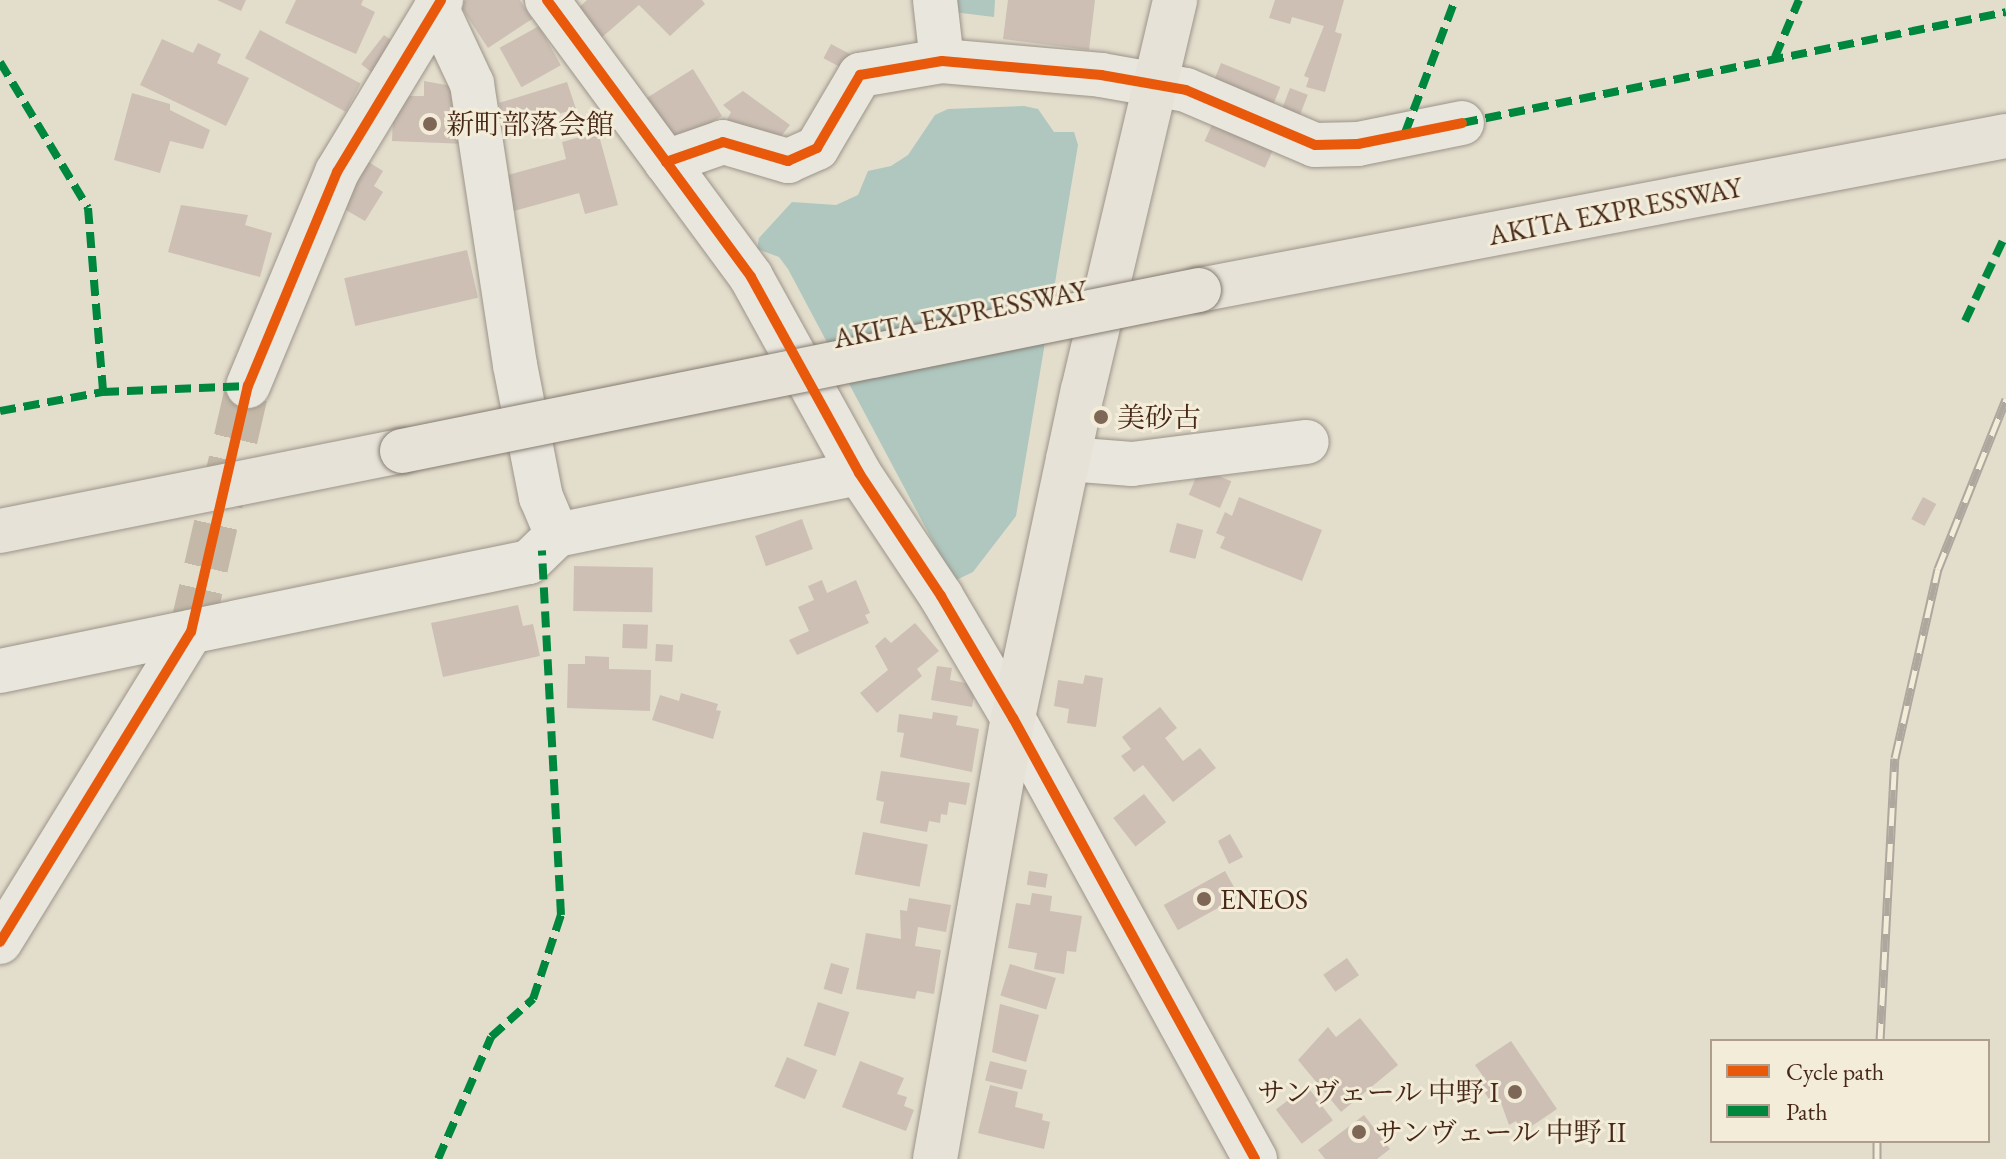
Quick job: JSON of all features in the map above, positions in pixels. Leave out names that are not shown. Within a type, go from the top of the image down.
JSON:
[{"type":"highway","points":[[935,1159],[1013,718],[1068,459],[1175,0]]},
{"type":"highway","name":"AKITA EXPRESSWAY","points":[[0,531],[1199,290],[1994,139]]},
{"type":"street","points":[[547,0],[751,277],[859,473],[1013,718],[1255,1159]]},
{"type":"street","points":[[935,0],[942,61]]},
{"type":"street","points":[[248,386],[337,172],[438,3]]},
{"type":"street","points":[[438,3],[472,84],[515,365],[541,497],[557,535]]},
{"type":"street","points":[[666,162],[723,142],[788,161],[817,148],[860,75],[942,61],[1154,83],[1186,90],[1315,145],[1358,144],[1462,123]]},
{"type":"street","points":[[1068,459],[1132,464],[1307,442]]},
{"type":"street","points":[[0,671],[529,562],[557,535],[859,473]]},
{"type":"street","points":[[0,942],[191,632]]},
{"type":"water","points":[[947,0],[995,0],[994,17],[953,12]]},
{"type":"water","points":[[1024,106],[1038,109],[1054,132],[1074,132],[1078,145],[1016,516],[973,572],[954,581],[788,269],[779,257],[757,249],[759,238],[792,202],[836,205],[858,195],[868,171],[891,166],[908,155],[935,115],[948,109]]},
{"type":"building","points":[[217,0],[246,0],[241,11]]},
{"type":"building","points":[[296,0],[363,0],[361,5],[375,12],[356,54],[285,23]]},
{"type":"building","points":[[466,0],[520,0],[532,19],[488,48],[459,4]]},
{"type":"building","points":[[587,0],[702,0],[705,4],[670,36],[639,5],[600,39],[574,12]]},
{"type":"building","points":[[1008,0],[1095,0],[1089,50],[1003,39]]},
{"type":"building","points":[[1275,0],[1344,0],[1335,32],[1342,34],[1325,92],[1306,87],[1309,78],[1304,76],[1324,26],[1292,17],[1290,24],[1269,18]]},
{"type":"building","points":[[539,26],[561,65],[521,87],[500,48]]},
{"type":"building","points":[[260,30],[361,84],[346,112],[245,58]]},
{"type":"building","points":[[384,35],[397,45],[374,74],[361,64]]},
{"type":"building","points":[[162,39],[193,53],[198,43],[221,54],[217,63],[249,78],[226,126],[140,85]]},
{"type":"building","points":[[831,44],[857,58],[850,72],[823,58]]},
{"type":"building","points":[[1221,63],[1280,87],[1272,106],[1213,82]]},
{"type":"building","points":[[693,69],[722,116],[686,138],[668,136],[645,99]]},
{"type":"building","name":"新町部落会館","points":[[424,81],[463,88],[467,144],[392,141],[394,96],[424,96]]},
{"type":"building","points":[[567,82],[576,109],[526,123],[524,115],[504,121],[499,103]]},
{"type":"building","points":[[1290,88],[1308,95],[1299,117],[1281,110]]},
{"type":"building","points":[[743,91],[790,125],[771,149],[727,120],[731,112],[723,105]]},
{"type":"building","points":[[132,93],[170,104],[170,110],[210,130],[203,149],[170,141],[160,173],[114,160]]},
{"type":"building","points":[[1214,120],[1274,147],[1265,168],[1205,141]]},
{"type":"building","points":[[598,132],[618,205],[585,214],[579,193],[514,211],[504,176],[566,159],[562,142]]},
{"type":"building","points":[[367,161],[383,171],[374,186],[383,192],[365,221],[339,206]]},
{"type":"building","points":[[181,205],[248,215],[245,225],[272,233],[260,277],[168,252]]},
{"type":"building","points":[[467,250],[478,298],[355,326],[344,278]]},
{"type":"building","points":[[1200,468],[1231,481],[1220,508],[1189,495]]},
{"type":"building","points":[[1239,497],[1322,530],[1302,581],[1220,548],[1225,537],[1216,533],[1225,512],[1232,516]]},
{"type":"building","points":[[1923,497],[1936,504],[1925,526],[1911,519]]},
{"type":"building","points":[[802,519],[813,549],[766,566],[755,536]]},
{"type":"building","points":[[1177,523],[1203,530],[1195,559],[1169,552]]},
{"type":"building","points":[[574,566],[653,567],[652,612],[573,611]]},
{"type":"building","points":[[822,580],[827,593],[856,580],[870,613],[865,615],[869,623],[797,655],[789,640],[809,631],[798,607],[814,600],[808,586]]},
{"type":"building","points":[[518,605],[523,626],[533,624],[540,656],[443,677],[431,623]]},
{"type":"building","points":[[915,623],[939,651],[917,669],[922,676],[877,713],[860,693],[888,670],[875,646],[885,637],[891,643]]},
{"type":"building","points":[[623,624],[648,625],[647,649],[622,648]]},
{"type":"building","points":[[656,644],[673,645],[672,662],[655,661]]},
{"type":"building","points":[[585,656],[609,657],[609,669],[651,670],[650,711],[567,708],[568,664],[585,664]]},
{"type":"building","points":[[937,666],[952,668],[950,680],[976,685],[972,707],[931,700]]},
{"type":"building","points":[[1085,675],[1103,678],[1096,727],[1067,723],[1069,709],[1054,706],[1058,680],[1083,684]]},
{"type":"building","points":[[681,693],[718,704],[716,710],[721,711],[713,739],[652,720],[660,695],[679,701]]},
{"type":"building","points":[[1160,707],[1177,728],[1165,738],[1183,761],[1200,748],[1216,768],[1173,802],[1143,765],[1134,772],[1121,756],[1131,749],[1122,737]]},
{"type":"building","points":[[933,712],[958,716],[956,725],[979,729],[972,772],[900,757],[904,733],[897,732],[899,714],[932,719]]},
{"type":"building","points":[[881,771],[970,783],[966,805],[949,802],[947,815],[941,814],[940,823],[929,821],[927,832],[880,823],[884,802],[876,800]]},
{"type":"building","points":[[1144,794],[1166,822],[1135,846],[1113,818]]},
{"type":"building","points":[[863,832],[928,845],[920,887],[855,874]]},
{"type":"building","points":[[1230,834],[1243,857],[1229,864],[1218,841]]},
{"type":"building","points":[[1029,871],[1048,874],[1046,888],[1027,885]]},
{"type":"building","points":[[1225,871],[1239,896],[1178,930],[1164,905]]},
{"type":"building","points":[[1032,893],[1052,896],[1050,911],[1082,916],[1076,952],[1067,951],[1064,974],[1034,969],[1037,953],[1008,948],[1016,903],[1030,905]]},
{"type":"building","points":[[909,898],[951,905],[946,932],[918,927],[915,946],[941,950],[934,994],[917,991],[915,999],[856,989],[866,933],[901,939],[900,910],[907,911]]},
{"type":"building","points":[[1347,958],[1359,975],[1335,992],[1323,975]]},
{"type":"building","points":[[831,963],[849,968],[842,994],[824,989]]},
{"type":"building","points":[[1010,964],[1056,978],[1046,1010],[1000,996]]},
{"type":"building","points":[[818,1002],[849,1012],[835,1056],[804,1046]]},
{"type":"building","points":[[1000,1004],[1039,1015],[1026,1062],[992,1052]]},
{"type":"building","points":[[1360,1018],[1398,1065],[1341,1112],[1298,1060],[1328,1027],[1336,1037]]},
{"type":"building","name":"サンヴェール 中野 I","points":[[1511,1041],[1557,1109],[1523,1132],[1516,1121],[1509,1125],[1500,1100],[1493,1105],[1479,1084],[1485,1079],[1475,1065]]},
{"type":"building","points":[[787,1057],[817,1070],[805,1099],[774,1086]]},
{"type":"building","points":[[860,1061],[904,1078],[897,1094],[907,1097],[904,1106],[914,1110],[906,1131],[842,1107]]},
{"type":"building","points":[[990,1061],[1027,1070],[1022,1090],[985,1080]]},
{"type":"building","points":[[990,1085],[1018,1092],[1015,1107],[1043,1114],[1042,1120],[1050,1122],[1044,1149],[978,1133]]},
{"type":"building","points":[[1307,1086],[1333,1120],[1302,1144],[1276,1109]]},
{"type":"building","name":"サンヴェール 中野 II","points":[[1364,1115],[1390,1149],[1377,1159],[1325,1159],[1318,1150]]},
{"type":"tunnel","points":[[191,632],[248,386]]},
{"type":"railway","points":[[1880,1039],[1895,758],[1938,569],[2006,399]]},
{"type":"railway","points":[[1877,1143],[1877,1159]]},
{"type":"marked path","points":[[1405,133],[1455,0]]},
{"type":"marked path","points":[[1775,57],[1799,0]]},
{"type":"marked path","points":[[1462,123],[2006,12]]},
{"type":"marked path","points":[[0,62],[88,208],[103,392]]},
{"type":"marked path","points":[[1965,321],[2006,234]]},
{"type":"marked path","points":[[0,411],[103,392],[248,386]]},
{"type":"marked path","points":[[438,1159],[491,1037],[533,999],[561,915],[542,550]]},
{"type":"cycle path","points":[[0,942],[191,632],[248,386],[337,172],[441,0]]},
{"type":"cycle path","points":[[547,0],[751,277],[859,473],[941,596],[1013,718],[1255,1159]]},
{"type":"cycle path","points":[[666,162],[723,142],[788,161],[817,148],[860,75],[942,61],[1101,75],[1186,90],[1315,145],[1358,144],[1462,123]]},
{"type":"place","name":"新町部落会館","points":[[430,124]]},
{"type":"place","name":"美砂古","points":[[1101,417]]},
{"type":"place","name":"ENEOS","points":[[1204,899]]},
{"type":"place","name":"サンヴェール 中野 I","points":[[1515,1092]]},
{"type":"place","name":"サンヴェール 中野 II","points":[[1359,1132]]}]
